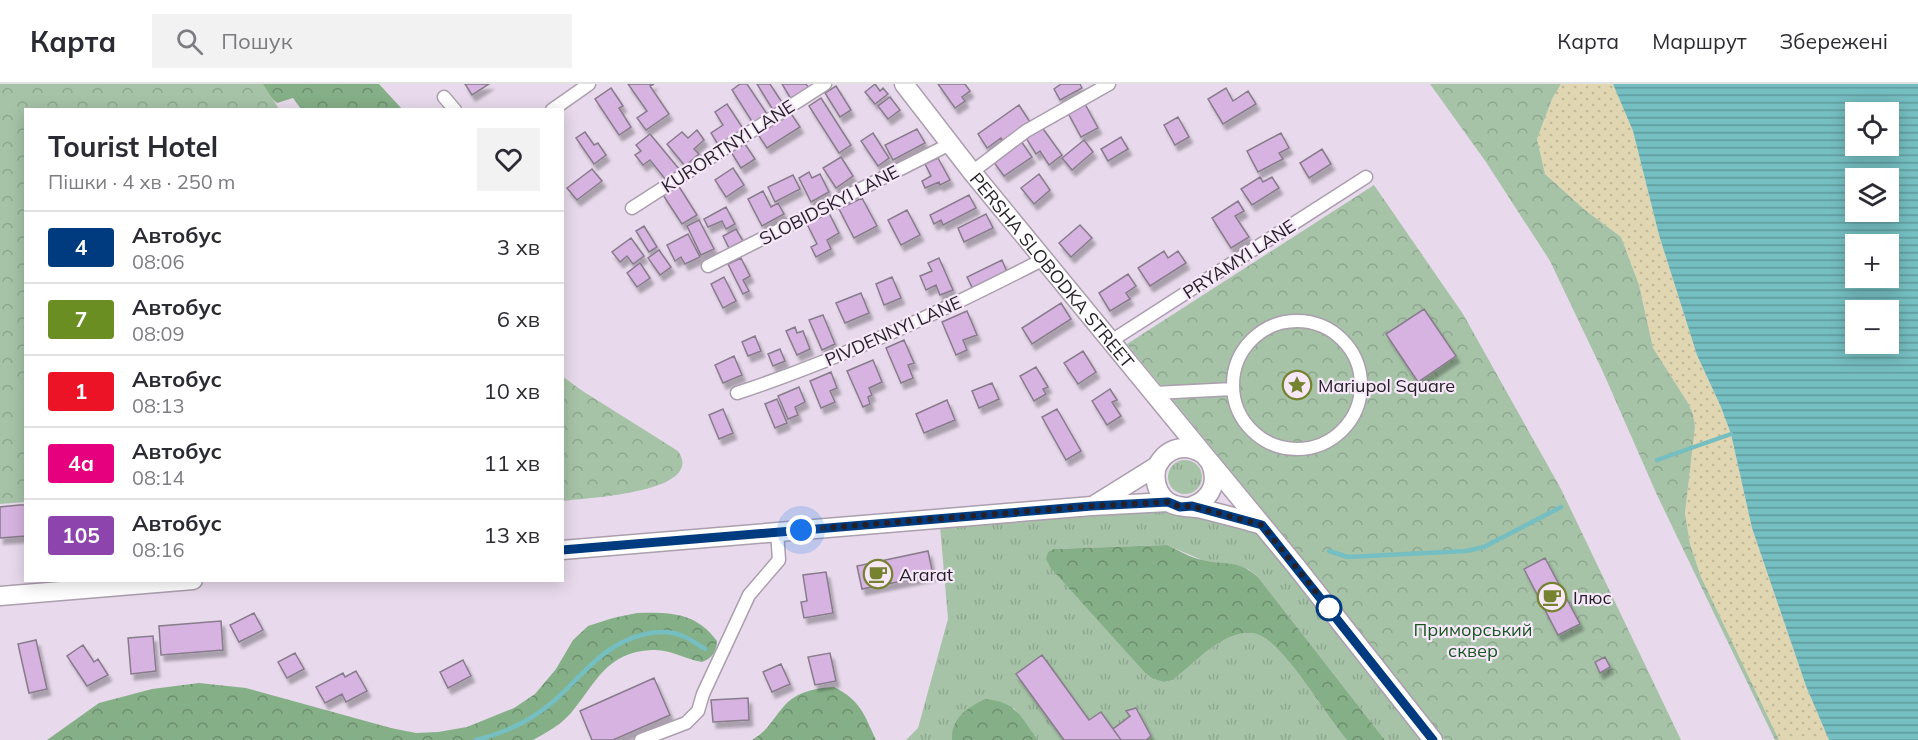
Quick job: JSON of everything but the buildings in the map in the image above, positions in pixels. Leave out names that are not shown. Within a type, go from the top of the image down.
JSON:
[{"type":"street","points":[[555,108],[589,84]]},
{"type":"street","name":"KURORTNYI LANE","points":[[632,208],[825,84]]},
{"type":"street","name":"PERSHA SLOBODKA STREET","points":[[906,84],[972,172],[1262,525],[1433,740]]},
{"type":"street","points":[[972,172],[1026,131],[1109,84]]},
{"type":"street","points":[[444,97],[452,108]]},
{"type":"street","name":"SLOBIDSKYI LANE","points":[[708,266],[950,144]]},
{"type":"street","name":"PRYAMYI LANE","points":[[1111,341],[1366,177]]},
{"type":"street","name":"PIVDENNYI LANE","points":[[737,393],[795,374],[930,317],[1044,260]]},
{"type":"street","points":[[1301,321],[1324,327],[1343,340],[1355,359],[1361,382],[1358,404],[1347,425],[1330,440],[1308,448],[1286,448],[1264,440],[1248,427],[1237,409],[1233,388],[1235,368],[1244,349],[1258,334],[1278,324],[1301,321]]},
{"type":"street","points":[[1154,393],[1233,388]]},
{"type":"street","points":[[1170,451],[1177,421]]},
{"type":"street","points":[[1191,448],[1207,458],[1214,473],[1214,486],[1203,501],[1192,506],[1180,507],[1168,502],[1160,494],[1156,483],[1157,466],[1170,451],[1191,448]]},
{"type":"street","points":[[1092,506],[1157,466]]},
{"type":"street","points":[[564,550],[1092,506],[1168,502]]},
{"type":"street","points":[[1192,506],[1262,525]]},
{"type":"street","points":[[641,740],[686,723],[698,711],[703,694],[749,595],[779,560],[777,532]]},
{"type":"street","points":[[0,597],[170,582]]},
{"type":"green space","points":[[0,84],[263,84],[278,108],[24,108],[24,502],[0,504]]},
{"type":"green space","points":[[221,84],[379,84],[401,108],[300,108],[293,98],[277,103],[260,87]]},
{"type":"green space","points":[[1430,84],[1561,84],[1552,99],[1537,139],[1545,174],[1585,210],[1621,237],[1639,285],[1653,348],[1693,414],[1695,427],[1685,513],[1690,544],[1701,577],[1779,740],[1775,740],[1657,495],[1603,372],[1550,261],[1486,162]]},
{"type":"green space","name":"Приморський сквер","points":[[1374,185],[1463,314],[1561,489],[1681,740],[1445,740],[1303,559],[1127,344]]},
{"type":"green space","points":[[24,376],[24,443],[8,439]]},
{"type":"green space","points":[[564,377],[678,451],[682,465],[675,476],[639,491],[564,501]]},
{"type":"green space","points":[[1185,460],[1197,465],[1202,477],[1197,489],[1185,494],[1173,489],[1168,477],[1173,465]]},
{"type":"green space","points":[[1166,509],[1256,530],[1422,740],[1385,740],[1258,577],[1248,569],[1202,560],[1167,545],[1054,549],[1048,563],[1145,673],[1153,679],[1164,682],[1173,680],[1203,654],[1227,638],[1239,634],[1256,634],[1269,641],[1281,652],[1347,740],[1038,740],[1014,708],[952,734],[952,740],[906,740],[918,728],[948,619],[940,526]]},
{"type":"green space","points":[[1167,545],[1198,559],[1238,565],[1258,577],[1385,740],[1347,740],[1281,652],[1269,641],[1256,634],[1239,634],[1227,638],[1203,654],[1173,680],[1164,682],[1153,679],[1145,673],[1050,567],[1046,559],[1048,552],[1054,549]]},
{"type":"green space","points":[[637,613],[671,614],[691,619],[709,631],[717,641],[716,649],[711,657],[702,662],[659,650],[636,652],[623,656],[595,680],[567,717],[554,728],[533,740],[47,740],[99,703],[152,689],[199,683],[246,688],[416,733],[467,727],[514,708],[535,694],[556,669],[573,640],[588,626]]},
{"type":"green space","points":[[834,687],[856,703],[865,715],[876,740],[752,740],[762,733],[785,705],[796,696],[814,689]]},
{"type":"green space","points":[[985,699],[1011,707],[1022,717],[1038,740],[952,740],[954,726],[961,715]]},
{"type":"sand","points":[[1561,84],[1613,84],[1633,131],[1659,235],[1697,355],[1731,434],[1752,528],[1806,686],[1829,740],[1779,740],[1701,577],[1690,544],[1685,513],[1695,427],[1693,414],[1653,348],[1639,285],[1621,237],[1585,210],[1545,174],[1537,139],[1552,99]]},
{"type":"shaded area","points":[[1613,84],[1918,84],[1918,740],[1829,740],[1806,686],[1752,528],[1731,434],[1697,355],[1659,235],[1633,131]]},
{"type":"waterway","points":[[1657,460],[1731,434]]},
{"type":"waterway","points":[[1329,551],[1348,557],[1466,551],[1484,547],[1561,507]]},
{"type":"waterway","points":[[476,740],[508,730],[537,714],[606,652],[630,639],[650,633],[670,633],[688,638],[705,649]]},
{"type":"bus line","name":"4","points":[[564,550],[1092,506],[1168,502],[1180,507],[1192,506],[1262,525],[1433,740]]},
{"type":"place","name":"Mariupol Square","points":[[1297,385]]},
{"type":"place","name":"Ararat","points":[[878,574]]},
{"type":"place","name":"Ілюс","points":[[1552,597]]},
{"type":"route","points":[[801,530],[1168,502],[1180,507],[1192,506],[1262,525],[1329,608]]}]
